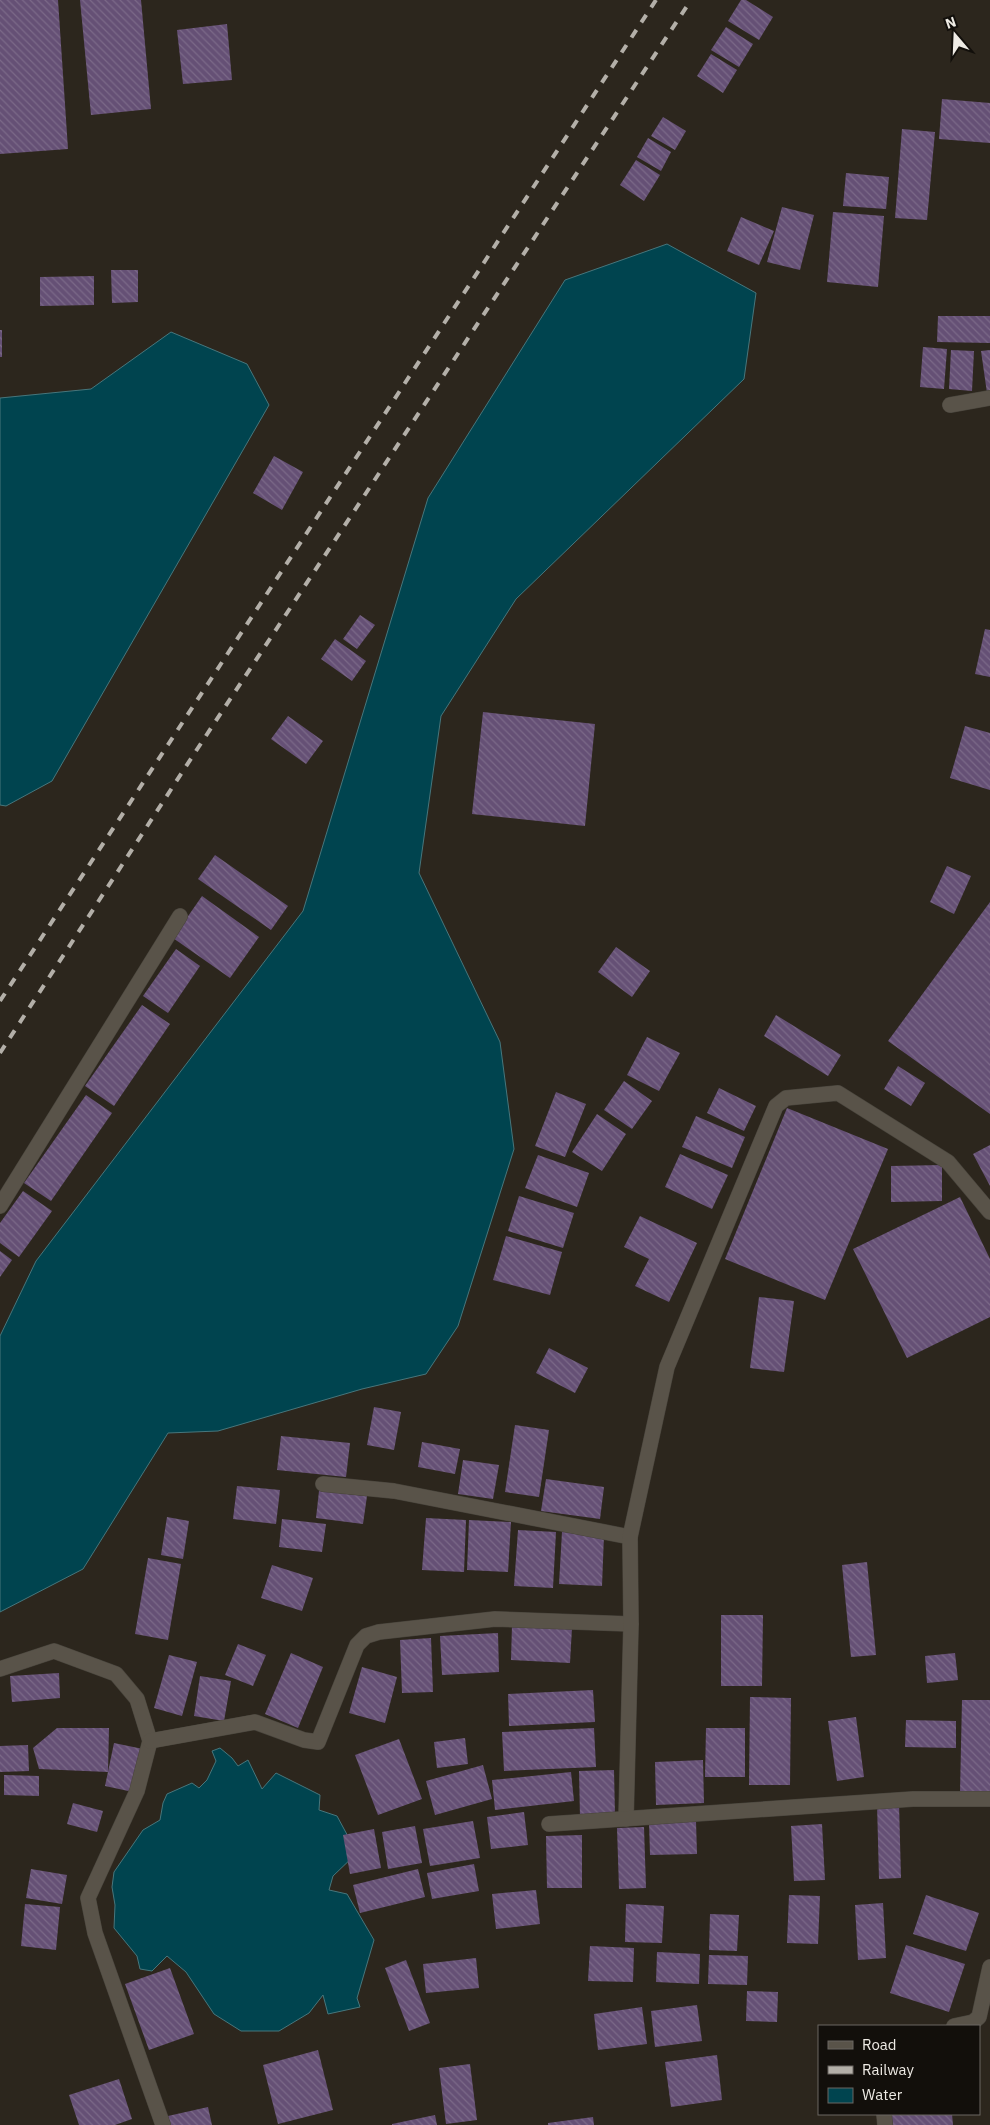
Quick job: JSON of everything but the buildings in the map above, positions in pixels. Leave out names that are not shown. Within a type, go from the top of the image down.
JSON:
[{"type":"street","points":[[950,405],[990,398]]},
{"type":"street","points":[[0,1206],[180,916]]},
{"type":"street","points":[[626,1819],[631,1624],[630,1537],[666,1367],[776,1106],[786,1098],[838,1093],[948,1162],[990,1212]]},
{"type":"street","points":[[323,1484],[394,1491],[630,1537]]},
{"type":"street","points":[[150,1741],[255,1722],[304,1740],[318,1742],[357,1645],[366,1636],[378,1632],[495,1619],[631,1624]]},
{"type":"street","points":[[0,1669],[54,1651],[116,1674],[137,1699],[150,1741],[137,1791],[88,1898],[95,1934],[163,2125]]},
{"type":"street","points":[[549,1824],[912,1799],[990,1798]]},
{"type":"street","points":[[959,2025],[973,2022],[979,2017],[990,1967]]},
{"type":"water","points":[[667,244],[756,293],[744,379],[516,599],[441,716],[419,873],[500,1042],[514,1149],[458,1326],[426,1374],[362,1389],[218,1431],[168,1433],[83,1569],[0,1612],[0,1336],[36,1261],[303,911],[428,498],[565,280]]},
{"type":"water","points":[[171,332],[247,364],[269,405],[52,781],[6,806],[0,805],[0,398],[91,389]]},
{"type":"water","points":[[220,1748],[238,1766],[248,1760],[262,1789],[276,1773],[320,1795],[319,1810],[337,1816],[357,1853],[333,1876],[329,1890],[347,1894],[374,1940],[357,1998],[360,2007],[328,2014],[323,1995],[309,2013],[279,2031],[241,2031],[214,2014],[186,1972],[167,1956],[152,1971],[140,1969],[137,1956],[114,1928],[115,1905],[112,1887],[114,1872],[143,1830],[160,1820],[163,1803],[167,1794],[192,1783],[199,1788],[207,1780],[216,1761],[212,1751]]},
{"type":"railway","points":[[0,1001],[656,0]]},
{"type":"railway","points":[[0,1053],[194,754],[691,0]]}]
